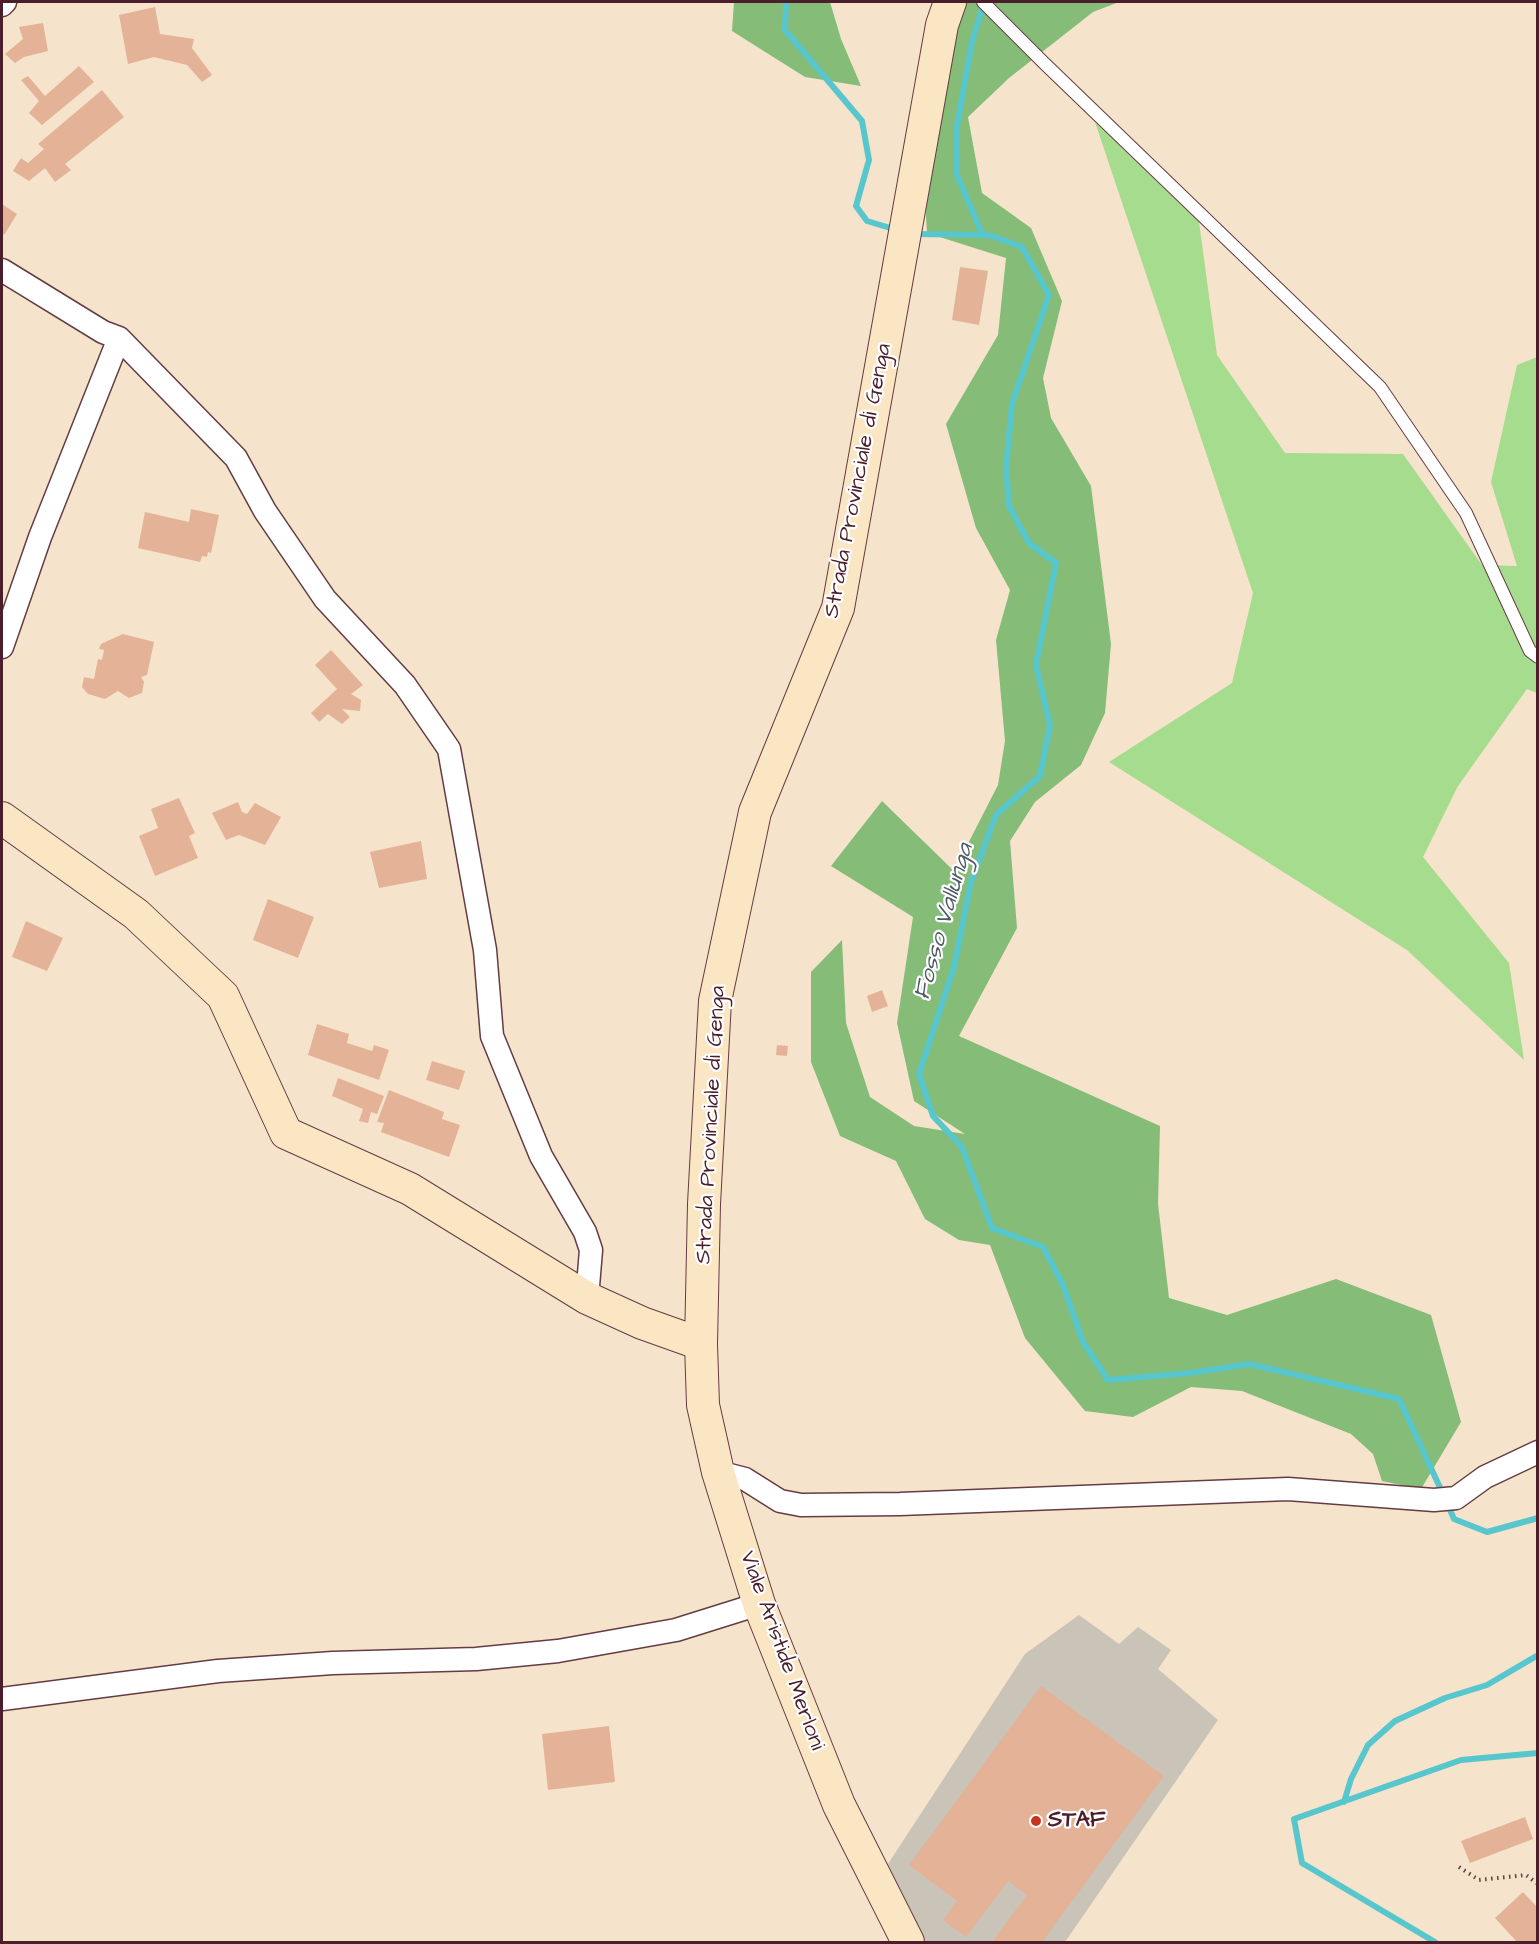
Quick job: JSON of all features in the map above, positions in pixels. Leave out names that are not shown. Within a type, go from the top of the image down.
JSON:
[{"type":"main road","name":"Strada Provinciale di Genga","points":[[701,1344],[704,1204],[715,1000],[755,812],[838,609],[914,193],[942,25],[950,2]]},
{"type":"main road","points":[[2,818],[135,915],[223,996],[286,1133],[410,1189],[587,1298],[642,1323],[701,1344]]},
{"type":"main road","name":"Viale Aristide Merloni","points":[[701,1344],[703,1405],[718,1472],[759,1604],[840,1805],[908,1942]]},
{"type":"street","points":[[2,5],[5,2]]},
{"type":"street","points":[[2,270],[103,332],[119,338],[236,458],[265,511],[325,599],[405,685],[449,749],[485,950],[492,1036],[541,1156],[585,1232],[591,1250],[587,1298]]},
{"type":"street","points":[[2,648],[40,537],[119,338]]},
{"type":"street","points":[[718,1472],[746,1479],[780,1501],[801,1505],[900,1504],[1288,1490],[1445,1499],[1485,1476],[1538,1452]]},
{"type":"street","points":[[2,1699],[218,1671],[333,1663],[476,1659],[558,1650],[676,1630],[759,1604]]},
{"type":"lane","points":[[987,6],[1380,387],[1466,513],[1530,651],[1538,657]]},
{"type":"path","points":[[1459,1867],[1479,1880],[1526,1875],[1538,1884]]},
{"type":"shaded area","points":[[1079,1615],[1119,1644],[1138,1627],[1171,1650],[1158,1669],[1218,1720],[1065,1942],[924,1942],[888,1864],[1025,1654]]},
{"type":"green space","points":[[734,2],[830,2],[841,39],[861,86],[805,77],[732,31]]},
{"type":"green space","points":[[966,2],[1119,2],[1093,12],[1009,78],[968,117],[982,193],[1031,228],[1062,301],[1043,378],[1051,418],[1091,486],[1111,644],[1105,713],[1081,765],[1035,802],[1010,841],[1017,928],[959,1036],[1160,1126],[1158,1204],[1169,1298],[1227,1315],[1336,1279],[1431,1315],[1461,1422],[1421,1489],[1382,1481],[1373,1454],[1351,1434],[1242,1391],[1191,1387],[1133,1417],[1085,1411],[1025,1338],[990,1245],[959,1240],[925,1219],[896,1161],[840,1136],[811,1062],[811,972],[842,940],[846,1023],[870,1097],[914,1126],[965,1134],[914,1101],[897,1023],[913,917],[831,866],[882,801],[954,871],[998,785],[1005,741],[996,640],[1010,590],[976,528],[946,424],[998,335],[1006,258],[927,233],[923,166],[949,19]]},
{"type":"green space","points":[[1095,122],[1199,222],[1217,355],[1285,453],[1403,454],[1482,565],[1517,566],[1491,482],[1517,365],[1537,357],[1537,693],[1527,689],[1458,786],[1423,857],[1509,963],[1524,1060],[1407,950],[1109,762],[1232,683],[1253,593]]},
{"type":"building","points":[[155,7],[160,34],[194,39],[192,48],[212,75],[202,82],[187,65],[154,57],[128,64],[119,15]]},
{"type":"building","points":[[43,23],[48,51],[24,57],[15,63],[5,54],[23,39],[19,27]]},
{"type":"building","points":[[79,66],[94,82],[42,125],[29,113],[39,101],[21,80],[28,76],[45,96]]},
{"type":"building","points":[[102,90],[124,117],[65,164],[71,170],[55,182],[45,168],[29,181],[13,171],[21,158],[28,163],[44,149],[38,144]]},
{"type":"building","points":[[2,204],[17,214],[4,235],[2,233]]},
{"type":"building","points":[[960,267],[988,271],[979,325],[952,320]]},
{"type":"building","points":[[191,509],[219,515],[211,553],[208,552],[207,557],[202,556],[200,562],[138,548],[145,512],[189,522]]},
{"type":"building","points":[[123,634],[154,642],[147,675],[141,677],[144,682],[142,693],[129,698],[118,691],[105,699],[88,694],[82,687],[84,677],[94,679],[98,659],[102,660],[104,650],[99,649],[101,644]]},
{"type":"building","points":[[331,650],[363,685],[351,694],[361,700],[360,711],[342,709],[350,717],[342,724],[328,714],[319,722],[311,713],[337,689],[315,665]]},
{"type":"building","points":[[179,798],[195,833],[189,836],[198,858],[155,876],[139,836],[158,828],[151,809]]},
{"type":"building","points":[[238,802],[242,812],[247,814],[255,803],[281,817],[265,845],[239,835],[226,840],[212,813]]},
{"type":"building","points":[[421,841],[427,879],[379,888],[370,852]]},
{"type":"building","points":[[268,899],[314,917],[298,958],[253,940]]},
{"type":"building","points":[[26,921],[63,938],[47,971],[12,957]]},
{"type":"building","points":[[882,990],[888,1006],[872,1012],[867,996]]},
{"type":"building","points":[[317,1024],[349,1034],[347,1043],[372,1051],[374,1045],[389,1050],[379,1080],[308,1055]]},
{"type":"building","points":[[777,1045],[788,1046],[787,1056],[776,1055]]},
{"type":"building","points":[[432,1061],[465,1071],[459,1090],[426,1080]]},
{"type":"building","points":[[338,1078],[384,1096],[377,1114],[371,1112],[368,1123],[359,1121],[363,1109],[332,1096]]},
{"type":"building","points":[[389,1090],[444,1112],[442,1119],[460,1125],[449,1157],[381,1132],[384,1123],[377,1122]]},
{"type":"building","name":"STAF","points":[[1041,1686],[1164,1776],[1042,1942],[992,1942],[1027,1895],[1008,1881],[966,1937],[943,1920],[957,1901],[909,1865]]},
{"type":"building","points":[[609,1726],[615,1782],[548,1790],[542,1734]]},
{"type":"building","points":[[1525,1817],[1533,1839],[1470,1863],[1461,1841]]},
{"type":"building","points":[[1523,1892],[1538,1908],[1538,1942],[1517,1942],[1495,1918]]},
{"type":"waterway","name":"Fosso Vallunga","points":[[786,2],[785,30],[862,121],[869,160],[856,206],[867,221],[897,230]]},
{"type":"waterway","points":[[983,236],[957,175],[957,126],[972,42],[984,2]]},
{"type":"waterway","name":"Fosso Vallunga","points":[[913,234],[989,235],[1022,247],[1049,295],[1012,404],[1006,468],[1009,506],[1029,543],[1056,563],[1036,665],[1050,725],[1040,776],[996,815],[971,882],[954,967],[919,1074],[933,1116],[962,1147],[992,1228],[1043,1247],[1063,1285],[1083,1342],[1108,1380],[1190,1373],[1249,1364],[1399,1399],[1443,1494]]},
{"type":"waterway","name":"Fosso Vallunga","points":[[1447,1503],[1454,1519],[1487,1532],[1538,1518]]},
{"type":"waterway","name":"Fosso Vallunga","points":[[1344,1802],[1351,1779],[1368,1745],[1395,1721],[1445,1698],[1487,1685],[1538,1655]]},
{"type":"waterway","points":[[1435,1942],[1302,1863],[1294,1819],[1461,1760],[1538,1753]]},
{"type":"place","name":"STAF","points":[[1036,1821]]}]
